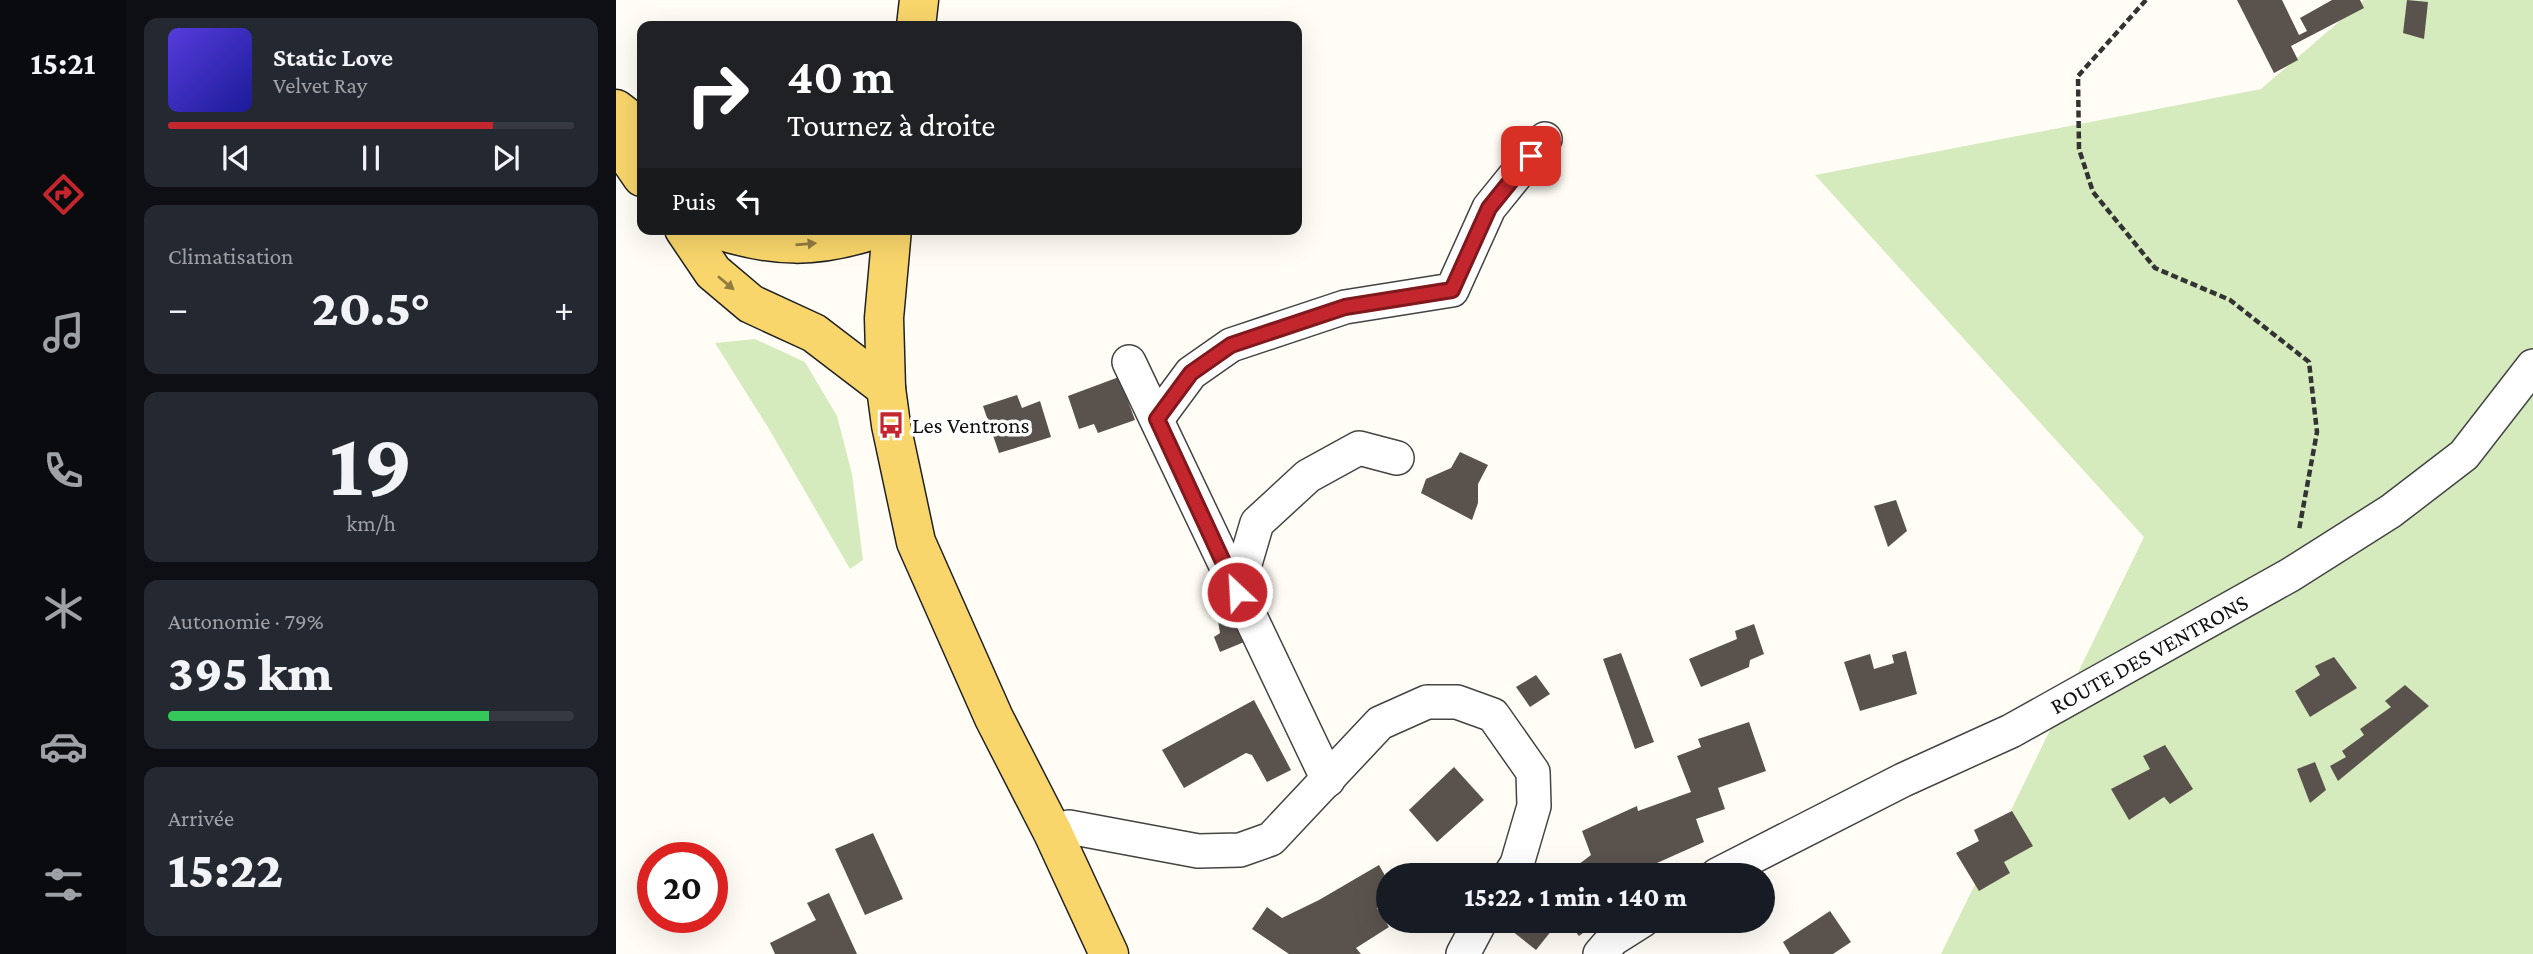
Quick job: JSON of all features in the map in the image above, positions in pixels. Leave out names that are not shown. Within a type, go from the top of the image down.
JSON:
[{"type":"main road","points":[[917,21],[919,0]]},
{"type":"main road","points":[[616,109],[637,125]]},
{"type":"main road","points":[[616,139],[637,170]]},
{"type":"main road","points":[[688,235],[713,272],[751,304],[814,333],[886,388]]},
{"type":"main road","points":[[734,235],[749,240],[795,245],[830,242],[855,235]]},
{"type":"main road","points":[[891,235],[884,318],[886,388],[891,425],[916,542],[994,718],[1053,833],[1109,954]]},
{"type":"street","points":[[1157,419],[1191,373],[1231,345],[1345,307],[1452,290],[1489,208],[1545,139]]},
{"type":"street","points":[[1129,362],[1328,780]]},
{"type":"street","name":"ROUTE DES VENTRONS","points":[[1740,863],[1903,780],[2011,731],[2290,575],[2391,511],[2464,455],[2533,366]]},
{"type":"street","points":[[1237,592],[1257,523],[1308,476],[1359,448],[1397,458]]},
{"type":"street","points":[[1053,833],[1069,827],[1198,851],[1240,850],[1271,839],[1380,723],[1427,702],[1457,702],[1493,715],[1533,772],[1534,806],[1517,863]]},
{"type":"street","points":[[1463,954],[1474,933]]},
{"type":"street","points":[[1600,954],[1623,933]]},
{"type":"path","points":[[2146,0],[2078,75],[2079,149],[2093,192],[2155,268],[2230,300],[2309,362],[2317,432],[2290,575]]},
{"type":"green space","points":[[2364,0],[2533,0],[2533,954],[1941,954],[2144,537],[1815,175],[2261,89]]},
{"type":"green space","points":[[755,339],[805,362],[837,416],[852,474],[863,560],[850,569],[769,429],[715,343]]},
{"type":"building","points":[[2237,0],[2282,0],[2299,35],[2307,31],[2300,18],[2332,0],[2360,0],[2364,8],[2291,46],[2298,60],[2274,73]]},
{"type":"building","points":[[2407,0],[2428,2],[2424,39],[2403,33]]},
{"type":"building","points":[[1119,377],[1135,420],[1098,433],[1094,424],[1079,429],[1068,396]]},
{"type":"building","points":[[1017,395],[1022,408],[1040,401],[1051,437],[999,453],[983,406]]},
{"type":"building","points":[[1460,452],[1488,465],[1478,484],[1478,503],[1472,520],[1421,493],[1426,479],[1451,468]]},
{"type":"building","points":[[1896,500],[1907,531],[1888,547],[1874,506]]},
{"type":"building","points":[[1225,588],[1249,640],[1220,652],[1214,637],[1220,633],[1218,621],[1211,606],[1215,603],[1214,593]]},
{"type":"building","points":[[1754,624],[1764,654],[1750,660],[1749,667],[1701,687],[1689,659],[1737,639],[1735,631]]},
{"type":"building","points":[[1906,651],[1917,694],[1860,711],[1844,662],[1870,654],[1874,669],[1894,663],[1892,655]]},
{"type":"building","points":[[1621,653],[1654,742],[1635,749],[1603,659]]},
{"type":"building","points":[[2334,657],[2357,688],[2310,717],[2295,691],[2320,675],[2315,666]]},
{"type":"building","points":[[1536,675],[1550,694],[1530,707],[1516,687]]},
{"type":"building","points":[[2405,685],[2429,706],[2338,781],[2330,766],[2346,757],[2342,751],[2364,735],[2360,729],[2391,707],[2385,701]]},
{"type":"building","points":[[1254,700],[1291,770],[1267,782],[1252,755],[1246,753],[1184,788],[1162,750]]},
{"type":"building","points":[[1749,722],[1766,771],[1718,788],[1725,809],[1696,819],[1704,842],[1657,863],[1580,863],[1591,855],[1582,831],[1637,806],[1638,811],[1691,792],[1677,756],[1701,747],[1698,739]]},
{"type":"building","points":[[2165,745],[2193,789],[2170,804],[2164,797],[2129,820],[2111,789],[2150,769],[2143,756]]},
{"type":"building","points":[[2315,762],[2326,790],[2310,803],[2297,769]]},
{"type":"building","points":[[1454,767],[1484,800],[1437,842],[1409,810]]},
{"type":"building","points":[[2012,811],[2033,846],[2004,862],[2010,873],[1979,891],[1956,853],[1979,841],[1974,830]]},
{"type":"building","points":[[873,833],[903,899],[865,915],[835,849]]},
{"type":"building","points":[[1376,867],[1376,933],[1380,933],[1356,948],[1361,954],[1289,954],[1252,929],[1267,907],[1282,918]]},
{"type":"building","points":[[829,893],[857,954],[775,954],[770,943],[816,920],[807,903]]},
{"type":"building","points":[[1830,911],[1851,942],[1833,954],[1790,954],[1783,942]]},
{"type":"building","points":[[1515,933],[1550,933],[1536,950]]},
{"type":"place","name":"Les Ventrons","points":[[891,425]]},
{"type":"route","points":[[1237,592],[1157,419],[1191,373],[1231,345],[1345,307],[1452,290],[1489,208],[1531,156]]}]
